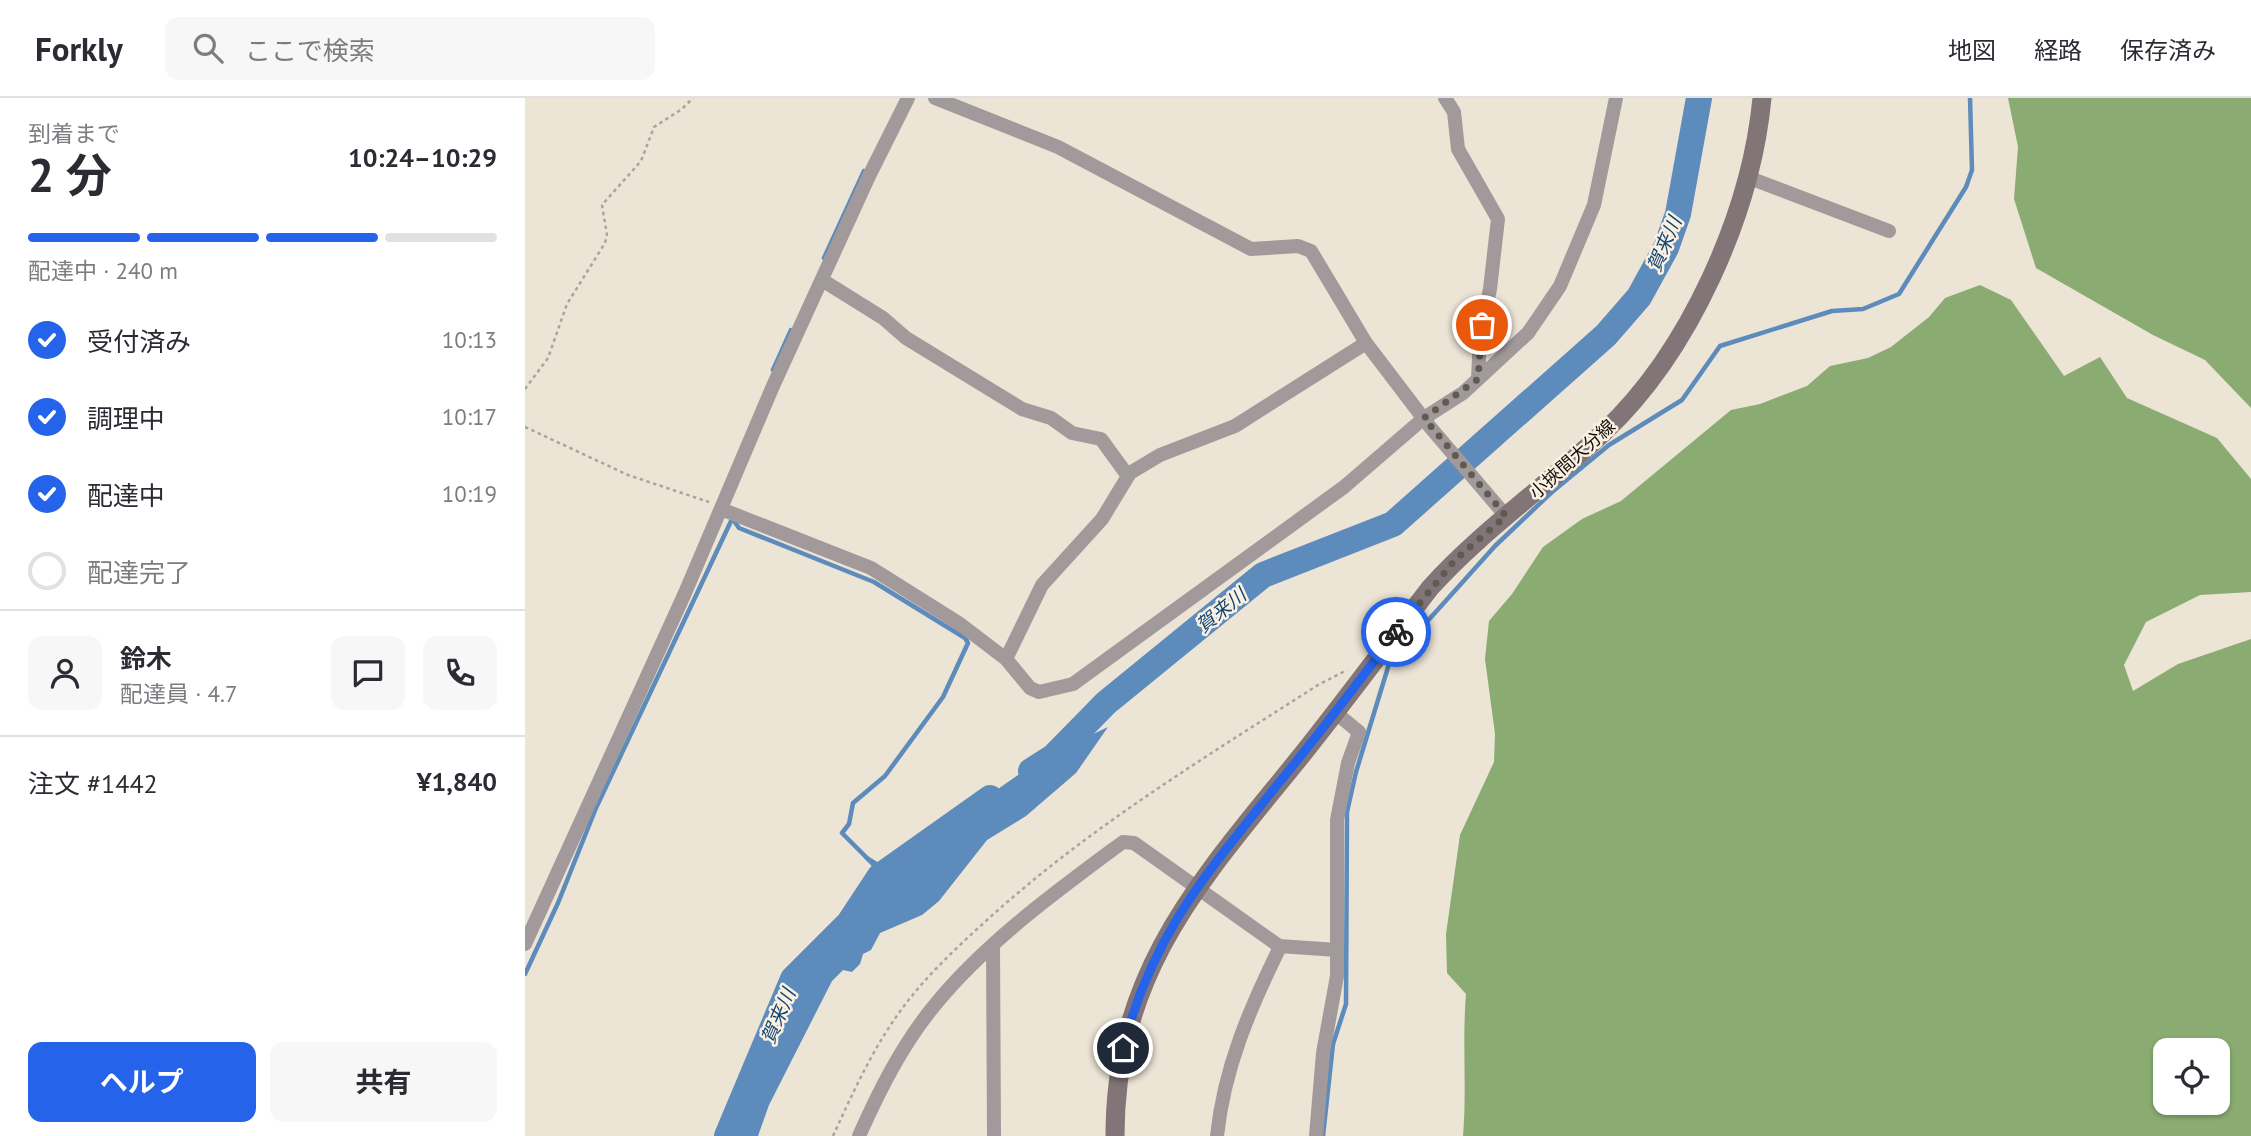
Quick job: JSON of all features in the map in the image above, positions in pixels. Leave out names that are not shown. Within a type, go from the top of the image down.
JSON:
[{"type":"main road","name":"小挾間大分線","points":[[1115,1136],[1120,1066],[1137,997],[1165,935],[1197,888],[1336,713],[1430,588],[1500,510],[1605,431],[1662,364],[1683,332],[1707,284],[1747,177],[1762,98]]},
{"type":"street","points":[[935,98],[1058,147],[1251,249],[1298,247],[1311,251],[1366,343],[1427,423],[1500,510]]},
{"type":"street","points":[[1445,98],[1454,112],[1458,149],[1498,219],[1490,289],[1480,335],[1478,379]]},
{"type":"street","points":[[721,509],[871,568],[960,624],[1006,659],[1030,688],[1039,692],[1080,680],[1427,423],[1528,333],[1560,286],[1598,193],[1616,98]]},
{"type":"street","points":[[525,943],[904,100]]},
{"type":"street","points":[[1747,177],[1889,231]]},
{"type":"street","points":[[821,280],[883,318],[906,338],[1022,408],[1051,418],[1072,433],[1101,439],[1128,476]]},
{"type":"street","points":[[1006,659],[1042,585],[1101,519],[1128,476],[1160,455],[1235,426],[1366,343]]},
{"type":"street","points":[[1315,1136],[1323,1053],[1336,985],[1337,820],[1348,763],[1359,732],[1336,713]]},
{"type":"street","points":[[859,1136],[919,1026],[953,985],[993,946],[1074,879],[1126,842],[1134,843],[1280,947],[1337,950]]},
{"type":"street","points":[[993,946],[994,1136]]},
{"type":"street","points":[[1217,1136],[1223,1092],[1237,1046],[1280,947]]},
{"type":"path","points":[[525,389],[548,358],[567,304],[605,243],[607,235],[602,205],[641,161],[654,127],[682,109],[693,98]]},
{"type":"path","points":[[525,427],[628,475],[691,494],[721,509]]},
{"type":"green space","points":[[2008,98],[2251,98],[2251,408],[2205,360],[2153,335],[2036,268],[2014,199],[2018,147]]},
{"type":"green space","points":[[1980,285],[2011,300],[2064,376],[2100,357],[2127,398],[2217,438],[2251,479],[2251,592],[2200,595],[2146,622],[2124,665],[2133,691],[2178,664],[2251,639],[2251,1136],[1463,1136],[1466,994],[1447,973],[1446,934],[1460,835],[1494,762],[1495,734],[1485,659],[1489,621],[1512,594],[1543,547],[1582,519],[1621,501],[1731,410],[1760,404],[1807,386],[1830,366],[1868,358],[1891,347],[1929,317],[1945,298]]},
{"type":"water","points":[[1108,727],[1076,773],[1026,816],[987,840],[939,901],[922,915],[880,933],[871,950],[863,954],[860,964],[852,972],[843,970],[832,981],[769,1105],[758,1136],[733,1136],[740,1112],[812,955],[825,938],[854,922],[886,881],[864,858],[866,855],[897,874],[978,803],[1044,757]]},
{"type":"waterway","name":"賀来川","points":[[1031,771],[1053,757],[1106,703],[1263,575],[1393,524],[1606,335],[1639,297],[1666,248],[1678,214],[1699,98]]},
{"type":"waterway","points":[[1323,1136],[1333,1044],[1346,1004],[1347,812],[1356,772],[1389,664],[1495,546],[1552,492],[1609,445],[1682,400],[1720,346],[1832,311],[1863,309],[1899,294],[1966,187],[1972,170],[1970,98]]},
{"type":"waterway","points":[[824,258],[864,171]]},
{"type":"waterway","points":[[773,370],[791,330]]},
{"type":"waterway","points":[[732,518],[739,528],[874,582],[965,638],[968,643],[943,697],[885,776],[853,803],[849,824],[842,833],[869,860]]},
{"type":"waterway","points":[[525,974],[558,903],[596,808],[732,519]]},
{"type":"waterway","name":"賀来川","points":[[727,1136],[793,979],[849,923],[880,876],[990,798]]},
{"type":"way so far","points":[[1396,632],[1456,559],[1506,516],[1424,418],[1463,393],[1478,379],[1482,325]]},
{"type":"route","points":[[1123,1048],[1143,981],[1174,921],[1213,866],[1336,713],[1396,632]]}]
